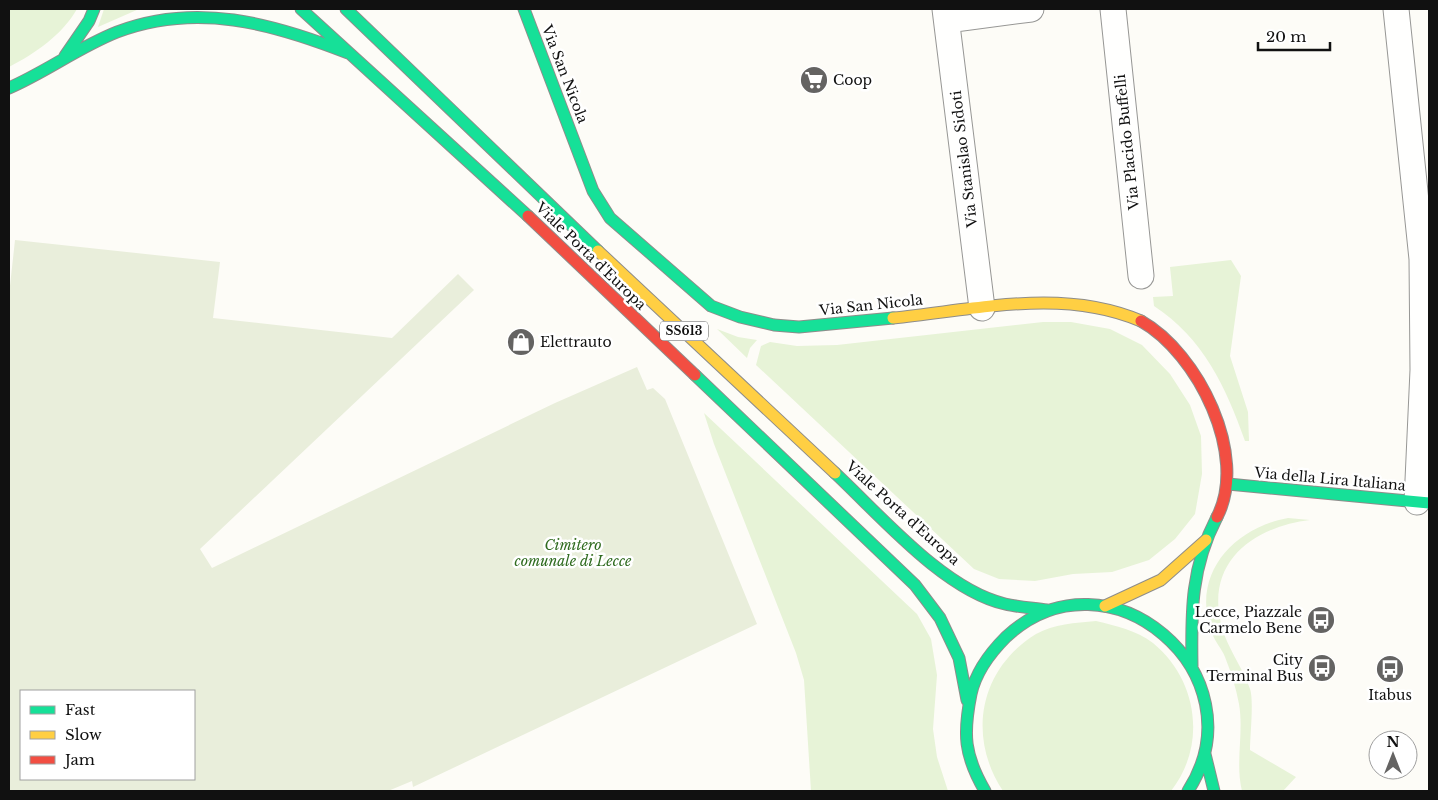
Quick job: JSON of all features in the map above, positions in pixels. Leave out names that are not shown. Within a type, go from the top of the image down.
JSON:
[{"type":"main road","points":[[62,59],[89,22],[94,9]]},
{"type":"main road","name":"Viale Porta d'Europa","points":[[301,9],[529,217],[915,585],[940,618],[959,658],[967,700]]},
{"type":"main road","name":"Viale Porta d'Europa","points":[[346,9],[544,200],[933,564],[968,590],[1004,604],[1047,610]]},
{"type":"main road","name":"Via San Nicola","points":[[524,9],[593,191],[610,218],[711,306],[740,317],[774,325],[799,327],[982,308],[1073,303],[1111,309],[1143,322],[1168,342],[1194,373],[1215,413],[1226,450],[1228,484],[1222,509],[1206,540],[1190,596],[1192,666]]},
{"type":"main road","points":[[9,88],[35,78],[62,59],[119,31],[176,15],[208,11],[254,18],[348,53]]},
{"type":"main road","name":"Via della Lira Italiana","points":[[1228,484],[1423,502]]},
{"type":"main road","name":"Via San Nicola","points":[[1105,606],[1161,580],[1206,540]]},
{"type":"main road","name":"Viale Porta d'Europa","points":[[985,791],[971,780],[965,741],[967,700],[973,679],[984,659],[1013,628],[1047,610],[1080,604],[1105,606],[1137,615],[1167,634],[1192,666],[1202,689],[1208,714],[1205,754],[1214,791]]},
{"type":"main road","name":"Viale Porta d'Europa","points":[[1188,791],[1205,754]]},
{"type":"street","points":[[946,14],[1031,9]]},
{"type":"street","name":"Via Placido Buffelli","points":[[1113,9],[1141,276]]},
{"type":"street","points":[[1396,9],[1422,259],[1423,502]]},
{"type":"street","name":"Via Stanislao Sidoti","points":[[946,14],[982,308]]},
{"type":"green space","points":[[9,9],[77,9],[64,27],[48,42],[29,56],[9,67]]},
{"type":"green space","points":[[104,9],[139,9],[98,27]]},
{"type":"green space","name":"Cimitero comunale di Lecce","points":[[15,240],[220,262],[213,318],[392,338],[458,274],[474,290],[200,549],[212,568],[555,403],[637,367],[647,390],[653,388],[665,399],[757,624],[413,787],[412,781],[388,791],[9,791],[9,295]]},
{"type":"green space","points":[[1231,260],[1241,276],[1230,356],[1248,412],[1249,441],[1245,441],[1230,402],[1211,365],[1186,333],[1154,306],[1153,297],[1173,296],[1170,267]]},
{"type":"green space","points":[[1043,322],[1071,322],[1110,329],[1142,345],[1170,374],[1190,405],[1201,436],[1202,474],[1195,514],[1175,539],[1149,560],[1112,572],[1073,574],[1035,581],[999,579],[974,569],[756,365],[761,346],[770,342],[797,346],[837,345]]},
{"type":"green space","points":[[717,329],[738,337],[757,340],[750,348],[747,358]]},
{"type":"green space","points":[[704,413],[917,614],[931,639],[937,675],[933,729],[937,757],[948,791],[811,791],[804,680],[796,653],[714,444]]},
{"type":"green space","points":[[1288,518],[1310,520],[1272,529],[1241,549],[1229,562],[1222,579],[1218,597],[1220,619],[1225,637],[1250,689],[1252,709],[1250,750],[1296,777],[1283,791],[1242,791],[1239,770],[1241,726],[1239,704],[1224,654],[1212,633],[1207,612],[1207,592],[1212,574],[1221,558],[1234,543],[1268,523]]},
{"type":"green space","points":[[1096,621],[1126,629],[1153,643],[1168,658],[1180,675],[1188,694],[1193,734],[1190,754],[1182,773],[1171,791],[1003,791],[992,770],[985,749],[983,727],[985,705],[991,685],[1002,666],[1017,649],[1036,634],[1057,626]]},
{"type":"traffic: fast","points":[[65,56],[89,21],[94,9]]},
{"type":"traffic: fast","points":[[301,9],[528,216]]},
{"type":"traffic: fast","points":[[346,9],[598,251]]},
{"type":"traffic: fast","points":[[524,9],[593,191],[610,218],[711,306],[740,317],[774,325],[799,327],[893,318]]},
{"type":"traffic: fast","points":[[9,88],[117,32],[146,23],[176,18],[234,20],[262,25],[348,53]]},
{"type":"traffic: fast","points":[[695,375],[915,585],[940,618],[959,658],[967,700]]},
{"type":"traffic: fast","points":[[835,473],[914,549],[959,584],[982,596],[1005,604],[1047,610]]},
{"type":"traffic: fast","points":[[1228,484],[1429,503]]},
{"type":"traffic: fast","points":[[1192,666],[1193,608],[1197,572],[1208,536],[1217,517]]},
{"type":"traffic: fast","points":[[985,791],[969,755],[966,733],[971,694],[980,670],[994,649],[1006,637],[1046,612],[1088,605],[1128,613],[1163,634],[1190,666],[1206,704],[1206,747],[1188,791]]},
{"type":"traffic: fast","points":[[1205,754],[1214,791]]},
{"type":"traffic: slow","points":[[598,251],[835,473]]},
{"type":"traffic: slow","points":[[893,318],[987,306],[1049,303],[1080,305],[1111,311],[1141,321]]},
{"type":"traffic: slow","points":[[1105,606],[1161,580],[1206,540]]},
{"type":"traffic: jam","points":[[528,216],[695,375]]},
{"type":"traffic: jam","points":[[1141,321],[1162,336],[1181,357],[1199,381],[1212,408],[1222,437],[1227,465],[1225,492],[1217,517]]},
{"type":"place","name":"Coop","points":[[814,80]]},
{"type":"place","name":"Elettrauto","points":[[521,342]]},
{"type":"place","name":"Lecce, Piazzale Carmelo Bene","points":[[1321,620]]},
{"type":"place","name":"City Terminal Bus","points":[[1322,668]]},
{"type":"place","name":"Itabus","points":[[1390,669]]}]
